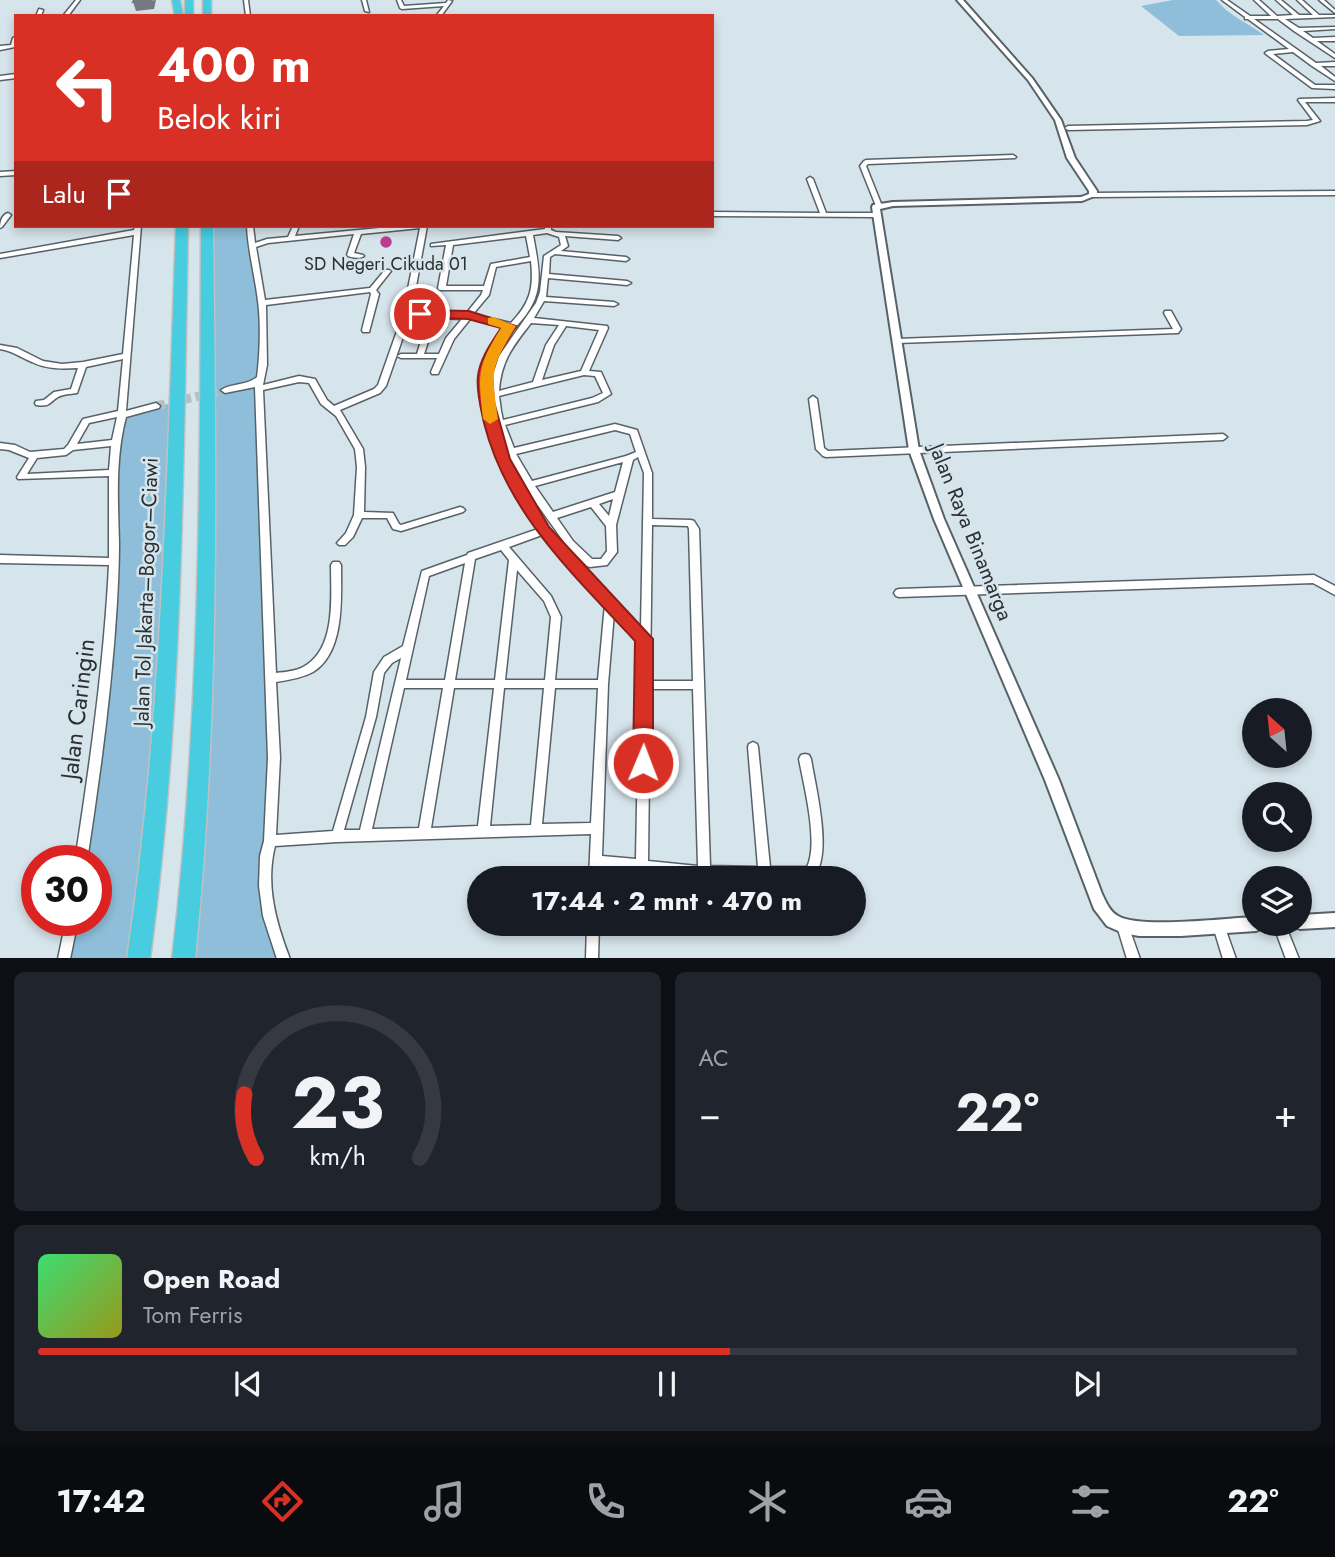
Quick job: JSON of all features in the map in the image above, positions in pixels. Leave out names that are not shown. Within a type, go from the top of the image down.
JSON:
[{"type":"highway","name":"Jalan Tol Jakarta–Bogor–Ciawi","points":[[138,958],[157,814],[163,737],[182,228]]},
{"type":"highway","points":[[183,958],[202,779],[206,624],[207,228]]},
{"type":"street","points":[[67,14],[78,0]]},
{"type":"street","points":[[364,0],[367,11]]},
{"type":"street","points":[[399,0],[402,8],[449,2]]},
{"type":"street","points":[[960,0],[1030,79],[1053,112],[1062,128],[1070,158],[1092,187],[1093,195]]},
{"type":"street","points":[[1227,0],[1316,65],[1335,64]]},
{"type":"street","points":[[1256,0],[1278,18],[1335,53]]},
{"type":"street","points":[[1278,0],[1299,18],[1335,15]]},
{"type":"street","points":[[1299,0],[1317,16]]},
{"type":"street","points":[[1321,0],[1335,15]]},
{"type":"street","points":[[1251,19],[1335,15]]},
{"type":"street","points":[[1251,19],[1335,78]]},
{"type":"street","points":[[1296,30],[1335,28]]},
{"type":"street","points":[[1312,40],[1335,39]]},
{"type":"street","points":[[1293,50],[1268,53],[1314,87],[1335,88]]},
{"type":"street","points":[[1068,128],[1307,123],[1317,121],[1301,100],[1335,100]]},
{"type":"street","points":[[877,211],[863,166],[866,162],[1013,158]]},
{"type":"street","points":[[810,179],[824,215]]},
{"type":"street","points":[[714,214],[824,215],[1082,199],[1093,195],[1335,193]]},
{"type":"street","name":"Jalan Raya Binamarga","points":[[877,211],[914,450],[970,592],[1052,780],[1096,898],[1112,921],[1124,926]]},
{"type":"street","points":[[0,226],[8,215]]},
{"type":"street","points":[[250,228],[262,303],[263,365],[259,384],[274,758],[271,841],[267,861],[267,916],[284,958]]},
{"type":"street","points":[[291,239],[295,228]]},
{"type":"street","points":[[252,246],[291,239],[401,228]]},
{"type":"street","points":[[335,409],[377,391],[382,386],[407,314],[418,228]]},
{"type":"street","points":[[433,245],[529,234],[548,228],[558,233],[618,238]]},
{"type":"street","points":[[0,256],[137,229],[122,414]]},
{"type":"street","points":[[358,233],[350,256],[361,256]]},
{"type":"street","points":[[558,233],[565,243],[563,249],[547,256],[542,299],[508,344],[498,367],[495,394],[511,452],[529,485],[570,543],[590,564],[604,562],[612,552],[611,525],[629,458]]},
{"type":"street","points":[[529,234],[533,259],[532,300],[509,326],[488,365],[487,402],[502,459],[543,531],[644,639]]},
{"type":"street","points":[[450,243],[442,288],[487,288]]},
{"type":"street","points":[[555,253],[626,259]]},
{"type":"street","points":[[435,372],[441,356],[487,288],[493,265],[533,259]]},
{"type":"street","points":[[262,303],[372,290],[387,271]]},
{"type":"street","points":[[544,276],[627,283]]},
{"type":"street","points":[[366,330],[375,294],[372,290]]},
{"type":"street","points":[[542,299],[614,304]]},
{"type":"street","points":[[897,341],[1175,331],[1177,329],[1168,313]]},
{"type":"street","points":[[420,314],[467,316],[509,326]]},
{"type":"street","points":[[420,355],[433,315]]},
{"type":"street","points":[[528,320],[604,329],[584,373]]},
{"type":"street","points":[[536,385],[550,345],[564,323]]},
{"type":"street","points":[[0,347],[20,350],[40,363],[82,366],[125,356]]},
{"type":"street","points":[[401,356],[441,356]]},
{"type":"street","points":[[39,403],[46,403],[57,394],[74,391],[82,366]]},
{"type":"street","points":[[495,394],[584,373],[598,374],[607,394],[595,400],[501,423]]},
{"type":"street","points":[[225,390],[308,379],[312,380],[325,403],[335,409],[359,449],[362,467],[359,515],[350,535],[342,544]]},
{"type":"street","points":[[813,399],[820,449],[823,453],[1223,437]]},
{"type":"street","points":[[0,446],[16,446],[26,454],[66,452],[86,421],[156,406]]},
{"type":"street","name":"Jalan Caringin","points":[[83,845],[107,657],[114,562],[111,473],[113,443],[122,414]]},
{"type":"street","points":[[511,452],[621,426],[634,432],[648,473],[642,866],[595,861]]},
{"type":"street","points":[[71,447],[113,443]]},
{"type":"street","points":[[529,485],[641,453]]},
{"type":"street","points":[[35,454],[21,477],[111,473]]},
{"type":"street","points":[[551,516],[620,494]]},
{"type":"street","points":[[594,504],[611,525]]},
{"type":"street","points":[[359,515],[390,515],[396,527],[401,528],[460,510]]},
{"type":"street","points":[[647,522],[693,524],[704,866]]},
{"type":"street","points":[[365,835],[425,574],[543,531]]},
{"type":"street","points":[[561,550],[570,543]]},
{"type":"street","points":[[502,545],[554,608],[556,617],[536,830]]},
{"type":"street","points":[[424,834],[471,556]]},
{"type":"street","points":[[483,832],[514,558]]},
{"type":"street","points":[[0,559],[114,562]]},
{"type":"street","points":[[270,679],[305,671],[328,650],[336,588],[336,565]]},
{"type":"street","points":[[899,593],[1314,579],[1335,592]]},
{"type":"street","points":[[595,866],[603,684],[610,600]]},
{"type":"street","points":[[337,836],[371,717],[379,673],[388,660],[408,648]]},
{"type":"street","points":[[400,684],[603,684]]},
{"type":"street","points":[[644,685],[699,685]]},
{"type":"street","points":[[752,747],[763,866]]},
{"type":"street","points":[[805,759],[818,849],[816,866]]},
{"type":"street","points":[[271,841],[337,836],[597,828]]},
{"type":"street","points":[[1312,921],[1335,920]]},
{"type":"street","points":[[1133,958],[1124,926],[1147,929],[1242,925]]},
{"type":"street","points":[[1219,926],[1230,958]]},
{"type":"street","points":[[63,956],[68,936]]},
{"type":"street","points":[[592,958],[593,936]]},
{"type":"street","points":[[1284,936],[1293,958]]},
{"type":"shaded area","points":[[1173,0],[1216,0],[1233,15],[1264,35],[1179,36],[1141,6]]},
{"type":"shaded area","points":[[207,228],[251,228],[260,290],[270,679],[267,916],[283,958],[183,958],[207,441]]},
{"type":"shaded area","points":[[176,402],[138,958],[64,958],[69,936],[112,936],[112,845],[83,845],[111,618],[113,443],[122,415]]},
{"type":"tunnel","points":[[156,406],[225,390]]},
{"type":"slow traffic","points":[[490,419],[485,375],[491,356],[509,326],[493,321]]},
{"type":"place","name":"SD Negeri Cikuda 01","points":[[386,242]]},
{"type":"route","points":[[420,314],[469,315],[509,326],[491,356],[485,375],[492,427],[502,459],[543,531],[644,639],[643,763]]}]
